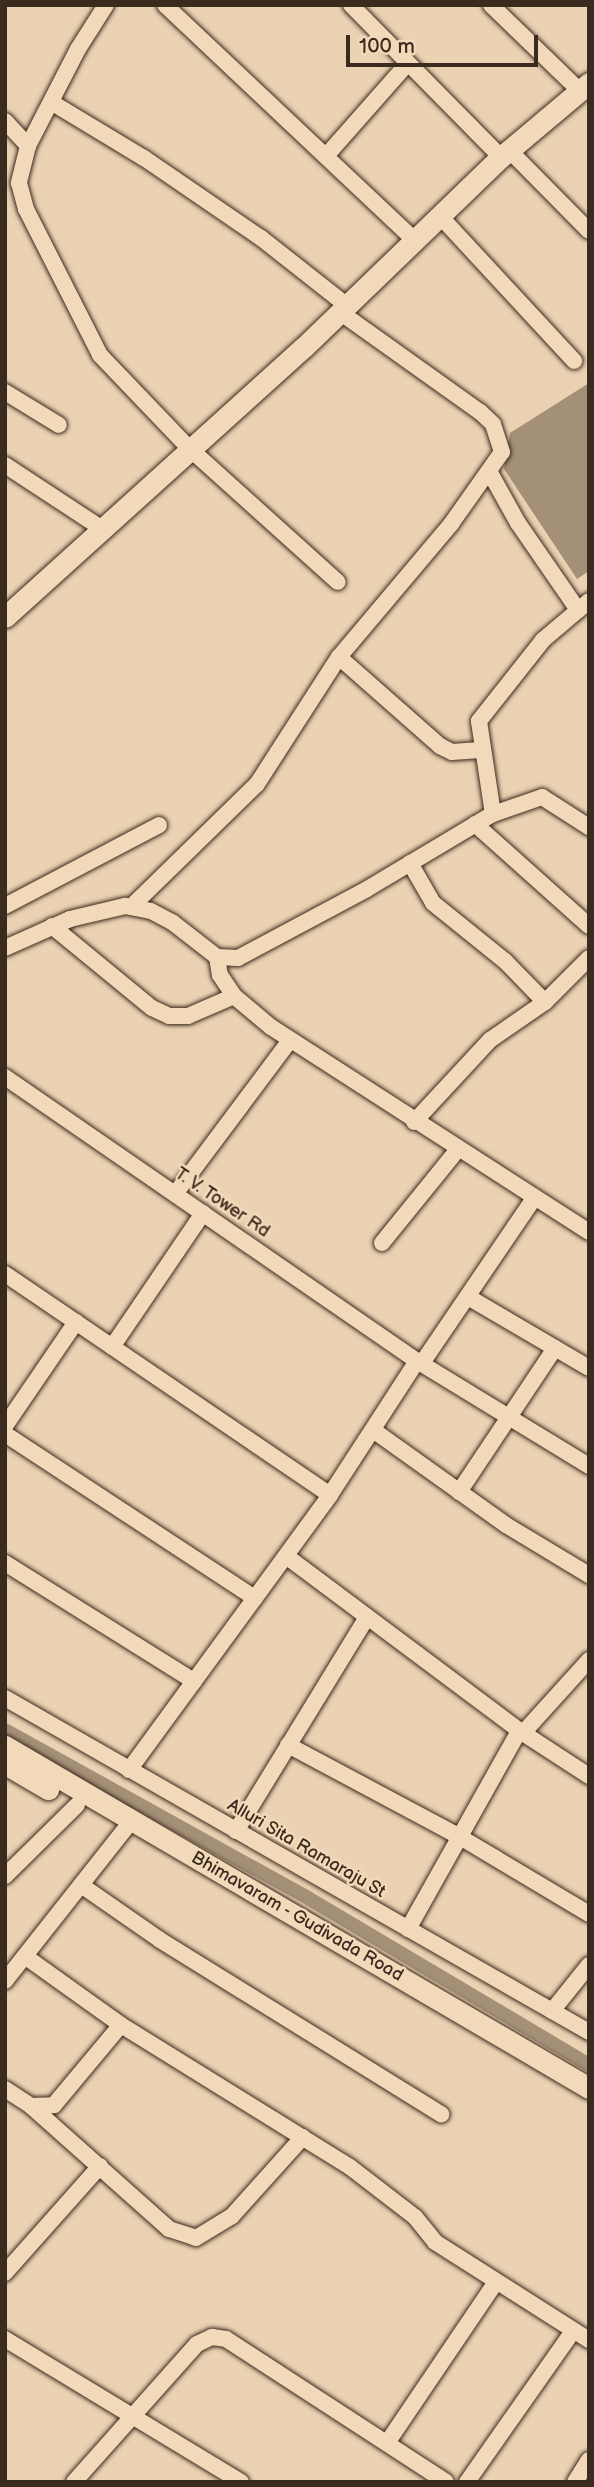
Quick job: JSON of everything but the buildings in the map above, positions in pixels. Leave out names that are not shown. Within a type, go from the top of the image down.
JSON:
[{"type":"main road","points":[[5,617],[343,309],[413,239],[505,154],[584,87]]},
{"type":"main road","points":[[5,1746],[129,1826]]},
{"type":"main road","name":"Bhimavaram - Gudivada Road","points":[[5,1764],[77,1805],[129,1826],[457,2018],[589,2103]]},
{"type":"main road","points":[[457,2018],[589,2088]]},
{"type":"street","points":[[106,5],[28,146],[12,186],[100,355],[189,448],[338,582]]},
{"type":"street","points":[[165,5],[413,239]]},
{"type":"street","points":[[351,5],[407,64],[589,231]]},
{"type":"street","points":[[491,5],[584,87]]},
{"type":"street","points":[[326,156],[407,64]]},
{"type":"street","points":[[51,102],[144,158],[261,238],[343,309],[493,424],[502,452],[452,524],[339,657],[257,784],[131,907]]},
{"type":"street","points":[[5,121],[28,146]]},
{"type":"street","points":[[439,215],[574,361]]},
{"type":"street","points":[[5,392],[60,425]]},
{"type":"street","points":[[5,466],[101,528]]},
{"type":"street","points":[[489,471],[518,523],[583,606],[543,640],[491,701],[479,721],[480,750],[493,814]]},
{"type":"street","points":[[339,657],[440,746],[452,752],[480,750]]},
{"type":"street","points":[[5,948],[97,909],[131,907],[172,922],[217,957],[238,958],[269,944],[493,814],[542,797],[589,827]]},
{"type":"street","points":[[475,824],[589,926]]},
{"type":"street","points":[[5,906],[159,825]]},
{"type":"street","points":[[410,863],[432,903],[505,961],[545,1002]]},
{"type":"street","points":[[52,926],[152,1008],[169,1016],[188,1016],[234,996]]},
{"type":"street","points":[[217,957],[220,975],[234,996],[290,1040],[589,1232]]},
{"type":"street","points":[[414,1122],[490,1040],[545,1002],[589,958]]},
{"type":"street","points":[[175,1194],[290,1040]]},
{"type":"street","name":"T. V. Tower Rd","points":[[5,1077],[420,1362],[589,1465]]},
{"type":"street","points":[[382,1243],[458,1149]]},
{"type":"street","points":[[129,1770],[330,1495],[534,1198]]},
{"type":"street","points":[[112,1347],[203,1213]]},
{"type":"street","points":[[5,1274],[330,1495]]},
{"type":"street","points":[[468,1297],[589,1368]]},
{"type":"street","points":[[5,1426],[76,1322]]},
{"type":"street","points":[[459,1492],[511,1418],[555,1348]]},
{"type":"street","points":[[373,1430],[459,1492],[589,1575]]},
{"type":"street","points":[[5,1434],[255,1598]]},
{"type":"street","points":[[286,1556],[521,1732],[589,1776]]},
{"type":"street","points":[[5,1563],[194,1681]]},
{"type":"street","points":[[236,1831],[367,1617]]},
{"type":"street","points":[[408,1928],[521,1732],[589,1660]]},
{"type":"street","name":"Alluri Sita Ramaraju St","points":[[5,1698],[589,2032]]},
{"type":"street","points":[[288,1745],[460,1837],[589,1914]]},
{"type":"street","points":[[5,1876],[77,1805]]},
{"type":"street","points":[[5,1981],[129,1826]]},
{"type":"street","points":[[81,1885],[160,1940],[441,2114]]},
{"type":"street","points":[[26,1956],[121,2025],[303,2137],[415,2217],[435,2242],[589,2340]]},
{"type":"street","points":[[552,2011],[589,1965]]},
{"type":"street","points":[[31,2106],[54,2105],[121,2025]]},
{"type":"street","points":[[5,2089],[31,2106],[169,2229],[196,2238],[232,2216],[303,2137]]},
{"type":"street","points":[[5,2273],[100,2166]]},
{"type":"street","points":[[387,2443],[496,2282]]},
{"type":"street","points":[[467,2482],[573,2331]]},
{"type":"street","points":[[74,2482],[197,2344],[212,2337],[226,2339],[446,2482]]},
{"type":"street","points":[[5,2339],[133,2414],[241,2482]]},
{"type":"shaded area","points":[[589,383],[589,571],[577,579],[504,469],[510,433]]},
{"type":"waterway","points":[[5,1730],[308,1898],[589,2065]]}]
